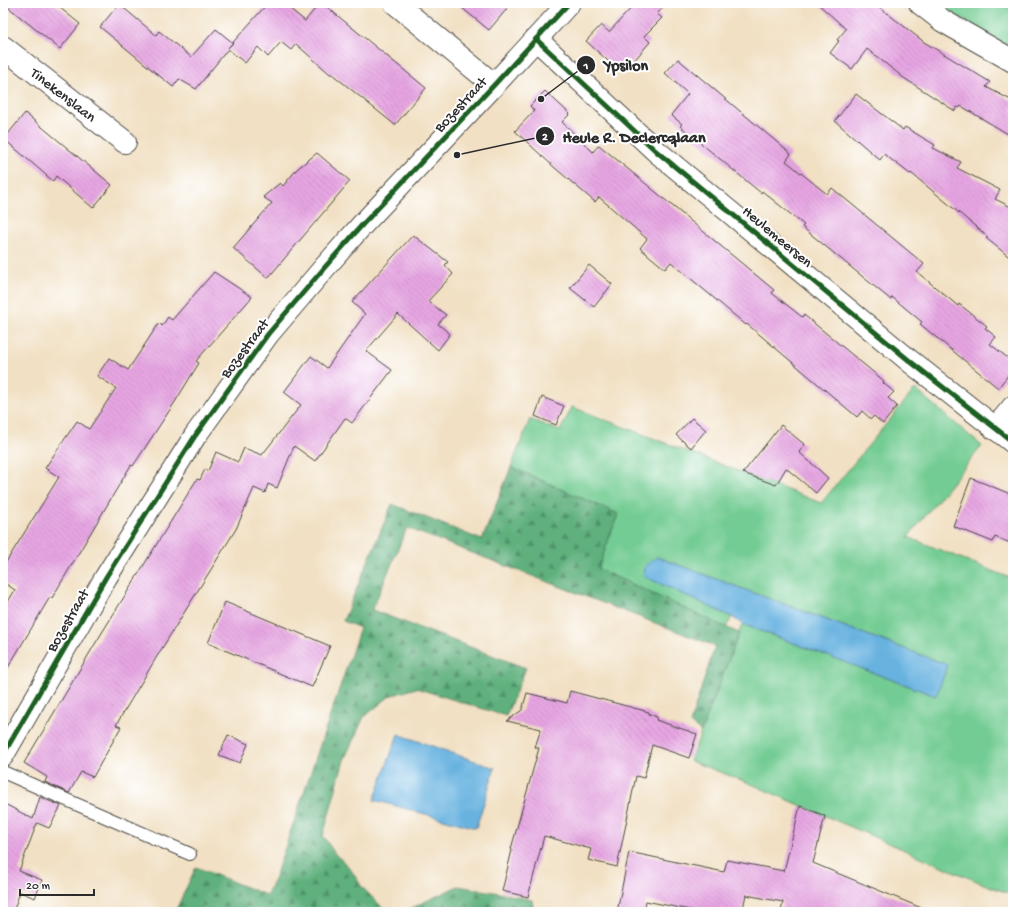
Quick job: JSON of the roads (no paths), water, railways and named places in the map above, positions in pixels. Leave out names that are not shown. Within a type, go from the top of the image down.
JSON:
[{"type":"street","points":[[394,3],[494,85]]},
{"type":"street","name":"Bozestraat","points":[[3,755],[106,577],[186,449],[268,334],[325,266],[363,224],[569,3]]},
{"type":"street","points":[[920,3],[943,21],[1013,61]]},
{"type":"street","name":"Heulemeersen","points":[[536,39],[656,151],[911,362],[1013,442]]},
{"type":"street","name":"Tinekenslaan","points":[[3,48],[125,142]]},
{"type":"street","points":[[995,429],[1013,406]]},
{"type":"lane","points":[[3,772],[190,854]]},
{"type":"water","points":[[657,557],[948,665],[936,696],[742,624],[732,617],[643,576],[646,565]]},
{"type":"water","points":[[398,734],[495,768],[476,828],[374,800]]},
{"type":"place","name":"Ypsilon","points":[[541,99]]},
{"type":"place","name":"Heule R. Declercqlaan","points":[[457,155]]}]
